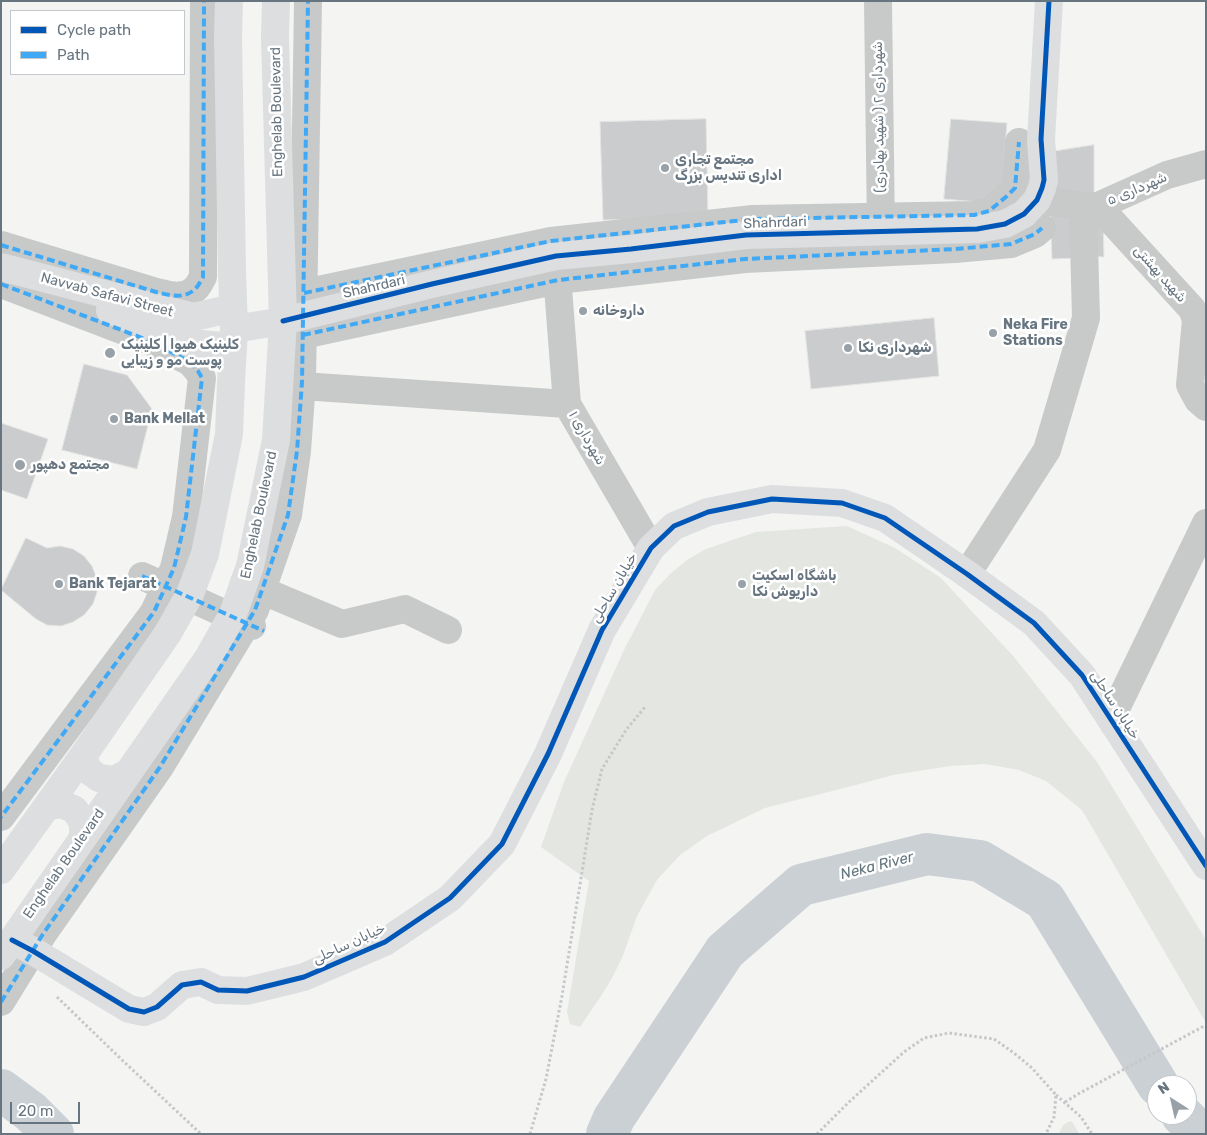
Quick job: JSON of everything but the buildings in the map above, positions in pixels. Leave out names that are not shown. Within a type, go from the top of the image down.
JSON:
[{"type":"street","points":[[1,245],[156,292],[176,296],[187,295],[197,288],[202,277],[204,1]]},
{"type":"street","points":[[1,870],[48,806],[168,633],[190,594],[205,554],[229,434],[233,328],[228,47],[229,1]]},
{"type":"street","name":"Enghelab Boulevard","points":[[17,954],[82,837],[208,658],[233,614],[253,587],[250,566],[276,440],[298,316],[275,37],[276,1]]},
{"type":"street","points":[[1,1002],[17,954],[43,934],[160,767],[255,610],[253,587],[288,515],[297,452],[302,386],[298,316],[308,1]]},
{"type":"street","name":"شهرداری ۲ ( شهید بهادری)","points":[[878,1],[881,224]]},
{"type":"street","points":[[967,574],[1047,450],[1086,318],[1091,206],[1037,200],[1044,180],[1041,139],[1049,1]]},
{"type":"street","points":[[298,316],[551,241],[753,220],[881,224],[974,215],[989,211],[1015,188],[1019,142]]},
{"type":"street","name":"شهرداری ۵","points":[[1091,206],[1167,175],[1206,164]]},
{"type":"street","name":"Shahrdari","points":[[233,328],[557,268],[631,249],[746,235],[881,224],[977,230],[1005,224],[1024,214],[1037,200]]},
{"type":"street","name":"شهید بهشتی","points":[[1091,206],[1192,309],[1196,320],[1190,385],[1198,400],[1206,407]]},
{"type":"street","points":[[557,268],[955,249],[1010,244],[1035,234],[1042,228]]},
{"type":"street","name":"شهرداری ۱","points":[[557,268],[567,404],[651,548]]},
{"type":"street","points":[[1,818],[154,612],[158,604],[174,568],[186,517],[202,378],[190,362],[150,341],[7,280]]},
{"type":"street","name":"Navvab Safavi Street","points":[[7,280],[194,317],[233,328]]},
{"type":"street","name":"Navvab Safavi Street","points":[[7,280],[190,343],[233,328]]},
{"type":"street","points":[[302,386],[567,404]]},
{"type":"street","name":"خیابان ساحلی","points":[[17,954],[129,1009],[144,1012],[157,1007],[182,985],[202,982],[218,990],[247,991],[304,977],[385,942],[450,898],[502,844],[548,754],[602,630],[651,548],[674,526],[708,512],[772,499],[842,503],[885,518],[1034,623],[1082,675],[1206,866]]},
{"type":"street","points":[[1111,720],[1206,523]]},
{"type":"street","points":[[142,576],[264,631]]},
{"type":"street","points":[[253,587],[342,624],[405,609],[448,630]]},
{"type":"street","points":[[83,756],[88,770],[99,778],[114,780],[127,773]]},
{"type":"street","points":[[48,806],[62,804],[75,810],[83,823],[82,837]]},
{"type":"path","points":[[530,1134],[546,1079],[562,996],[592,810],[602,769],[626,730],[645,707]]},
{"type":"path","points":[[52,992],[201,1134]]},
{"type":"path","points":[[1065,1102],[1080,1092],[1206,1025]]},
{"type":"path","points":[[817,1134],[904,1052],[924,1038],[949,1033],[994,1039],[1014,1053],[1032,1068],[1056,1095],[1081,1117],[1092,1134]]},
{"type":"path","points":[[1046,1134],[1054,1117],[1056,1095]]},
{"type":"shaded area","points":[[847,526],[895,548],[941,578],[1014,657],[1097,762],[1206,940],[1206,1023],[1082,810],[1046,781],[1019,770],[985,764],[950,766],[893,775],[765,808],[707,836],[680,855],[657,880],[637,916],[622,958],[612,978],[580,1027],[570,1024],[567,1012],[589,881],[541,847],[564,782],[624,650],[655,590],[687,560],[706,549],[756,532]]},
{"type":"shaded area","points":[[1070,1121],[1079,1134],[1059,1134],[1063,1125]]},
{"type":"waterway","name":"Neka River","points":[[607,1134],[614,1118],[725,951],[801,885],[927,854],[980,861],[1045,900],[1152,1075]]},
{"type":"waterway","name":"Neka River","points":[[1,1090],[31,1112],[53,1134]]},
{"type":"waterway","name":"Neka River","points":[[1192,1125],[1201,1134]]},
{"type":"marked path","points":[[1,245],[156,292],[177,296],[192,292],[197,287],[203,277],[204,1]]},
{"type":"marked path","points":[[1,1002],[43,934],[160,767],[255,610],[288,515],[297,451],[302,382],[308,1]]},
{"type":"marked path","points":[[304,293],[551,241],[753,219],[974,215],[989,211],[1015,188],[1019,142]]},
{"type":"marked path","points":[[303,335],[558,280],[745,259],[955,249],[1011,244],[1035,234],[1042,228]]},
{"type":"marked path","points":[[1,284],[150,341],[190,362],[202,378],[186,517],[174,568],[154,612],[1,817]]},
{"type":"marked path","points":[[142,576],[264,631]]},
{"type":"cycle path","points":[[283,321],[556,256],[746,235],[977,229],[1005,224],[1024,214],[1037,200],[1044,180],[1041,139],[1049,1]]},
{"type":"cycle path","points":[[12,940],[129,1009],[144,1012],[157,1007],[182,985],[201,982],[218,990],[247,991],[304,977],[385,942],[450,898],[502,844],[548,754],[602,630],[651,548],[674,526],[708,512],[772,499],[842,503],[885,518],[1034,623],[1082,675],[1206,866]]},
{"type":"place","name":"مجتمع تجاری اداری تندیس بزرگ","points":[[665,168]]},
{"type":"place","name":"داروخانه","points":[[583,311]]},
{"type":"place","name":"Neka Fire Stations","points":[[993,333]]},
{"type":"place","name":"شهرداری نکا","points":[[848,348]]},
{"type":"place","name":"کلینیک هیوا | کلینیک پوست مو و زیبایی","points":[[110,353]]},
{"type":"place","name":"Bank Mellat","points":[[114,419]]},
{"type":"place","name":"مجتمع دهپور","points":[[20,465]]},
{"type":"place","name":"Bank Tejarat","points":[[59,584]]},
{"type":"place","name":"باشگاه اسکیت داریوش نکا","points":[[742,584]]}]
